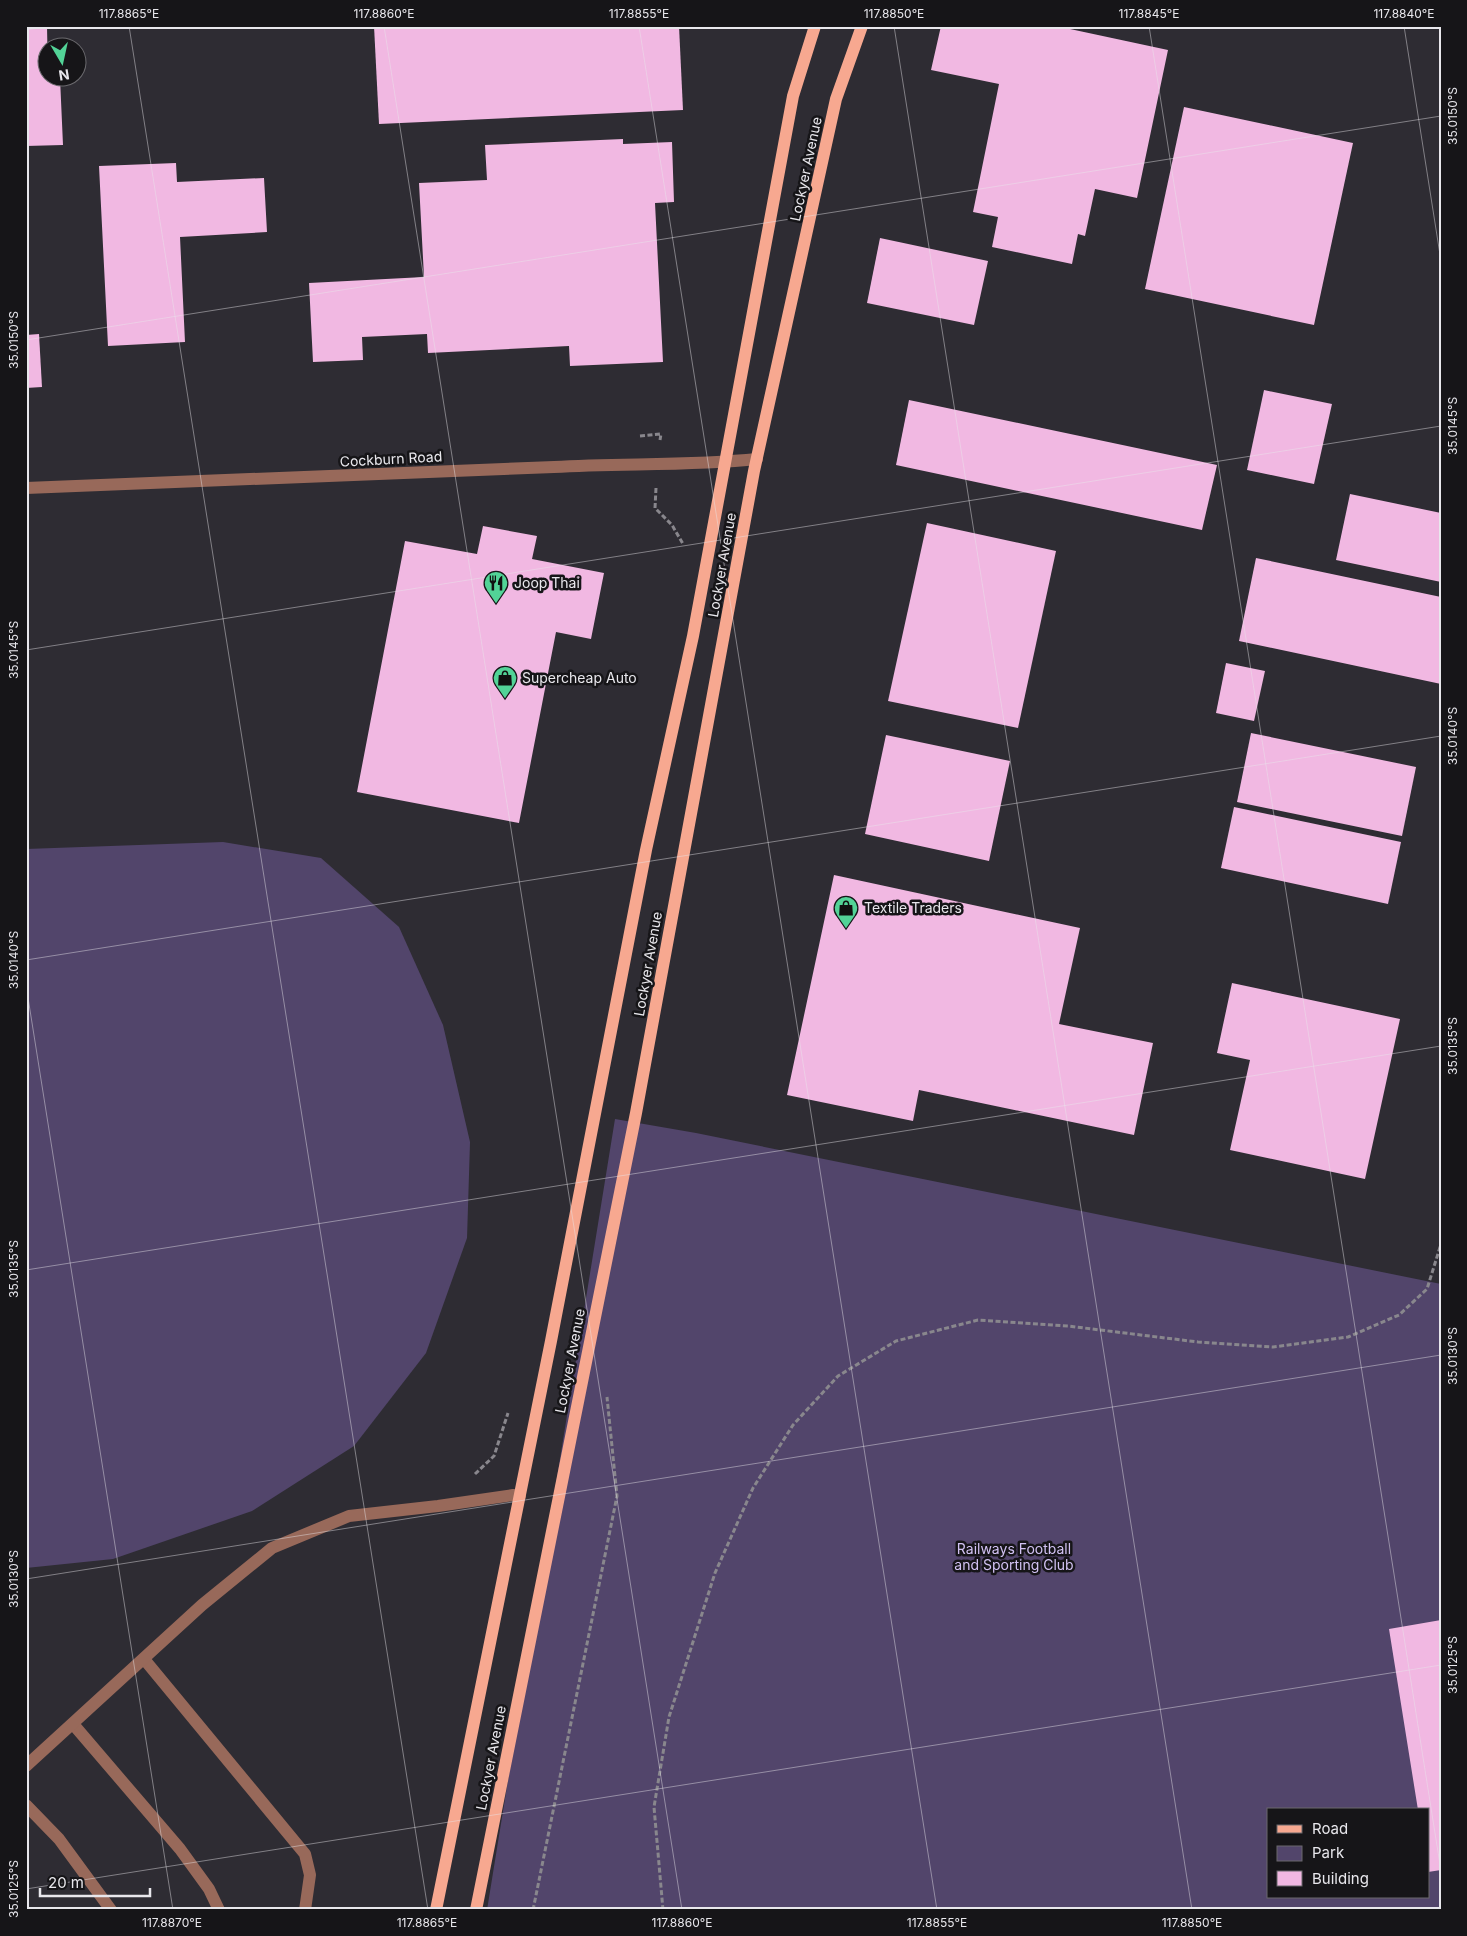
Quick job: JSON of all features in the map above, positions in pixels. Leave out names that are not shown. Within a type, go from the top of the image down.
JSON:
[{"type":"main road","name":"Lockyer Avenue","points":[[436,1910],[520,1496],[646,850],[693,636],[793,96],[815,26]]},
{"type":"main road","name":"Lockyer Avenue","points":[[476,1910],[636,1113],[757,459],[836,98],[862,26]]},
{"type":"street","name":"Cockburn Road","points":[[26,488],[303,479],[582,465],[725,462],[757,459]]},
{"type":"street","points":[[26,1766],[202,1605],[272,1548],[349,1516],[513,1495],[520,1496]]},
{"type":"street","points":[[144,1659],[304,1854],[310,1875],[305,1910]]},
{"type":"street","points":[[73,1724],[180,1849],[209,1889],[219,1910]]},
{"type":"street","points":[[26,1805],[58,1839],[110,1910]]},
{"type":"path","points":[[655,508],[672,525],[684,546]]},
{"type":"path","points":[[663,1910],[654,1807],[669,1717],[715,1573],[753,1488],[793,1424],[838,1376],[896,1341],[978,1320],[1068,1326],[1198,1342],[1273,1347],[1348,1336],[1399,1315],[1427,1289],[1441,1244]]},
{"type":"path","points":[[533,1910],[617,1496],[606,1390],[580,1386]]},
{"type":"path","points":[[472,1477],[494,1456],[510,1405]]},
{"type":"green space","points":[[223,842],[321,858],[399,927],[443,1025],[470,1142],[467,1238],[426,1353],[354,1446],[252,1511],[113,1559],[26,1568],[26,849]]},
{"type":"green space","name":"Railways Football and Sporting Club","points":[[615,1119],[696,1133],[1441,1284],[1441,1910],[487,1910]]},
{"type":"building","points":[[26,26],[47,26],[47,38],[38,38],[38,88],[60,88],[63,145],[26,146]]},
{"type":"building","points":[[374,26],[679,26],[683,110],[379,124]]},
{"type":"building","points":[[941,26],[1056,26],[1168,50],[1137,198],[1095,189],[1085,236],[1078,234],[1072,264],[992,247],[998,217],[973,212],[999,84],[931,70]]},
{"type":"building","points":[[1184,107],[1353,143],[1314,325],[1145,289]]},
{"type":"building","points":[[623,139],[623,144],[672,142],[674,202],[655,203],[663,362],[570,366],[569,346],[428,353],[427,334],[362,337],[363,360],[313,362],[309,283],[424,277],[419,183],[487,180],[485,145]]},
{"type":"building","points":[[176,163],[177,182],[264,178],[267,232],[180,237],[185,342],[108,346],[99,166]]},
{"type":"building","points":[[880,238],[988,261],[974,325],[867,303]]},
{"type":"building","points":[[39,334],[42,387],[26,388],[26,335]]},
{"type":"building","points":[[1264,390],[1332,404],[1314,484],[1247,470]]},
{"type":"building","points":[[909,400],[1217,465],[1202,530],[896,465]]},
{"type":"building","points":[[1350,494],[1441,513],[1441,582],[1336,560]]},
{"type":"building","points":[[927,523],[1056,551],[1018,728],[888,701]]},
{"type":"building","points":[[483,526],[537,536],[532,559],[604,573],[591,639],[556,632],[519,823],[357,792],[405,541],[477,554]]},
{"type":"building","points":[[1256,558],[1441,597],[1441,684],[1239,641]]},
{"type":"building","points":[[1226,663],[1265,671],[1254,721],[1216,713]]},
{"type":"building","points":[[1251,733],[1416,767],[1402,836],[1237,802]]},
{"type":"building","points":[[886,735],[1010,761],[989,861],[865,834]]},
{"type":"building","points":[[1234,807],[1401,842],[1388,904],[1221,868]]},
{"type":"building","points":[[834,875],[1080,928],[1059,1024],[1153,1043],[1134,1135],[919,1090],[913,1121],[787,1095]]},
{"type":"building","points":[[1232,983],[1400,1019],[1365,1179],[1230,1150],[1250,1060],[1217,1053]]},
{"type":"building","points":[[1441,1620],[1441,1870],[1430,1872],[1430,1808],[1418,1808],[1389,1629]]},
{"type":"place","name":"Joop Thai","points":[[496,604]]},
{"type":"place","name":"Supercheap Auto","points":[[505,699]]},
{"type":"place","name":"Textile Traders","points":[[846,929]]}]
